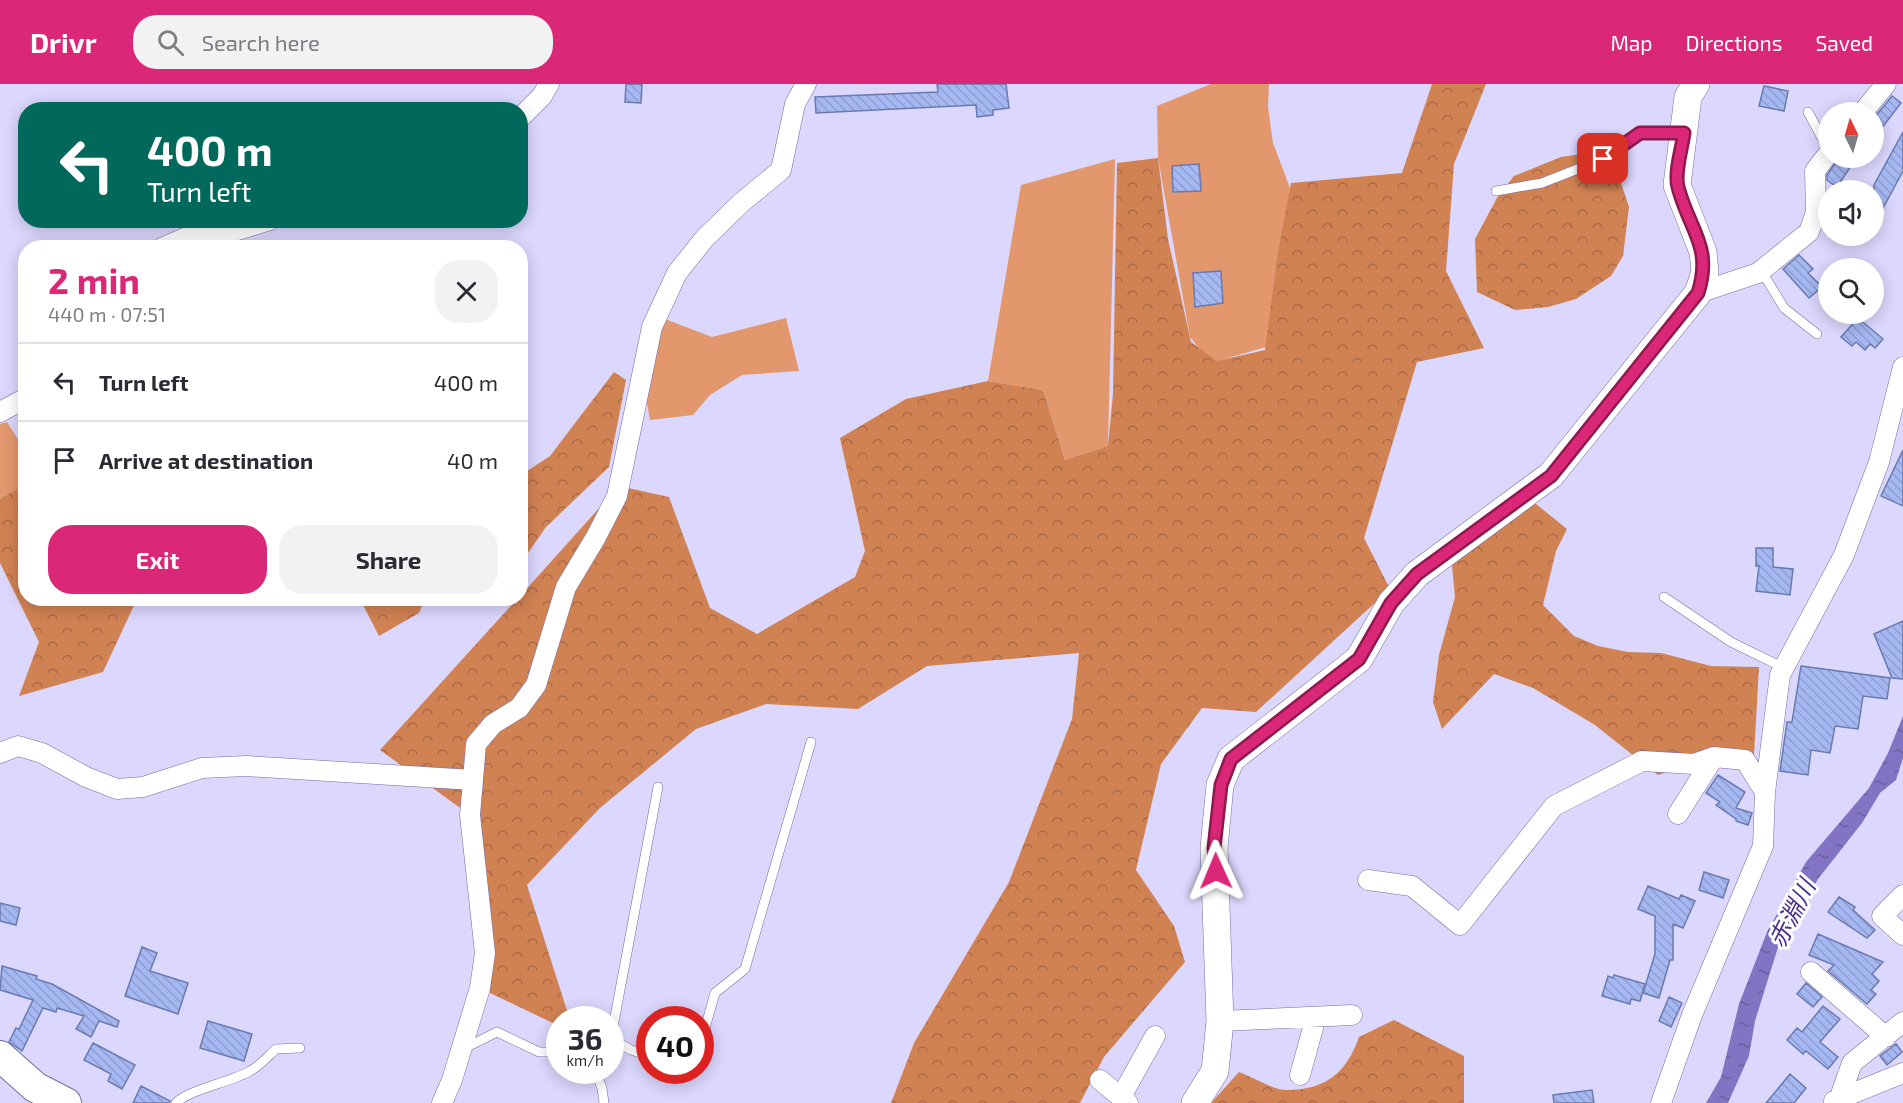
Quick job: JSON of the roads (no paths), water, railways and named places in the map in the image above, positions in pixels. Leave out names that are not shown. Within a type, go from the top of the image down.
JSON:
[{"type":"main road","points":[[0,1056],[35,1087],[62,1102]]},
{"type":"street","points":[[528,110],[542,96],[549,84]]},
{"type":"street","points":[[442,1103],[480,988],[485,953],[470,815],[476,744],[493,724],[519,708],[536,685],[544,650],[566,587],[617,496],[652,327],[676,273],[712,231],[781,170],[795,104],[806,84]]},
{"type":"street","points":[[1195,1103],[1215,1071],[1220,1021],[1214,848],[1221,785],[1231,759],[1359,659],[1391,603],[1417,574],[1551,476],[1698,293],[1705,272],[1703,252],[1677,185],[1688,97],[1696,84]]},
{"type":"street","points":[[1871,102],[1886,84]]},
{"type":"street","points":[[1698,293],[1761,270],[1809,232],[1816,212],[1815,171],[1818,167]]},
{"type":"street","points":[[180,240],[244,228]]},
{"type":"street","points":[[1661,1103],[1692,1015],[1763,846],[1765,792],[1780,675],[1844,555],[1898,408],[1903,367]]},
{"type":"street","points":[[0,411],[18,402]]},
{"type":"street","points":[[0,753],[18,746],[42,753],[86,777],[117,789],[143,787],[202,768],[246,766],[473,780]]},
{"type":"street","points":[[1368,880],[1412,886],[1460,925],[1554,806],[1642,761],[1694,764],[1714,757],[1745,760],[1765,792]]},
{"type":"street","points":[[1678,814],[1714,757]]},
{"type":"street","points":[[1903,896],[1882,916],[1903,935]]},
{"type":"street","points":[[1811,972],[1886,1036]]},
{"type":"street","points":[[1220,1021],[1352,1015]]},
{"type":"street","points":[[1300,1075],[1316,1017]]},
{"type":"street","points":[[1835,1100],[1852,1063],[1903,1022]]},
{"type":"street","points":[[1100,1080],[1124,1100],[1155,1036]]},
{"type":"street","points":[[1835,1100],[1903,1073]]},
{"type":"lane","points":[[1808,112],[1818,130]]},
{"type":"lane","points":[[1496,191],[1542,183],[1603,159],[1640,133],[1684,133]]},
{"type":"lane","points":[[1761,270],[1784,308],[1817,334]]},
{"type":"lane","points":[[1664,597],[1731,642],[1784,668]]},
{"type":"lane","points":[[711,1006],[715,993],[746,969],[811,742]]},
{"type":"lane","points":[[617,1006],[658,787]]},
{"type":"lane","points":[[461,1050],[497,1032],[539,1052],[546,1052]]},
{"type":"lane","points":[[176,1103],[183,1095],[213,1088],[252,1070],[276,1049],[300,1048]]},
{"type":"lane","points":[[600,1084],[604,1103]]},
{"type":"water","name":"赤淵川","points":[[1903,716],[1903,758],[1896,780],[1880,793],[1862,823],[1818,879],[1779,944],[1755,1021],[1749,1056],[1728,1103],[1706,1103],[1721,1077],[1739,1004],[1767,932],[1806,862],[1869,788],[1888,753]]}]
